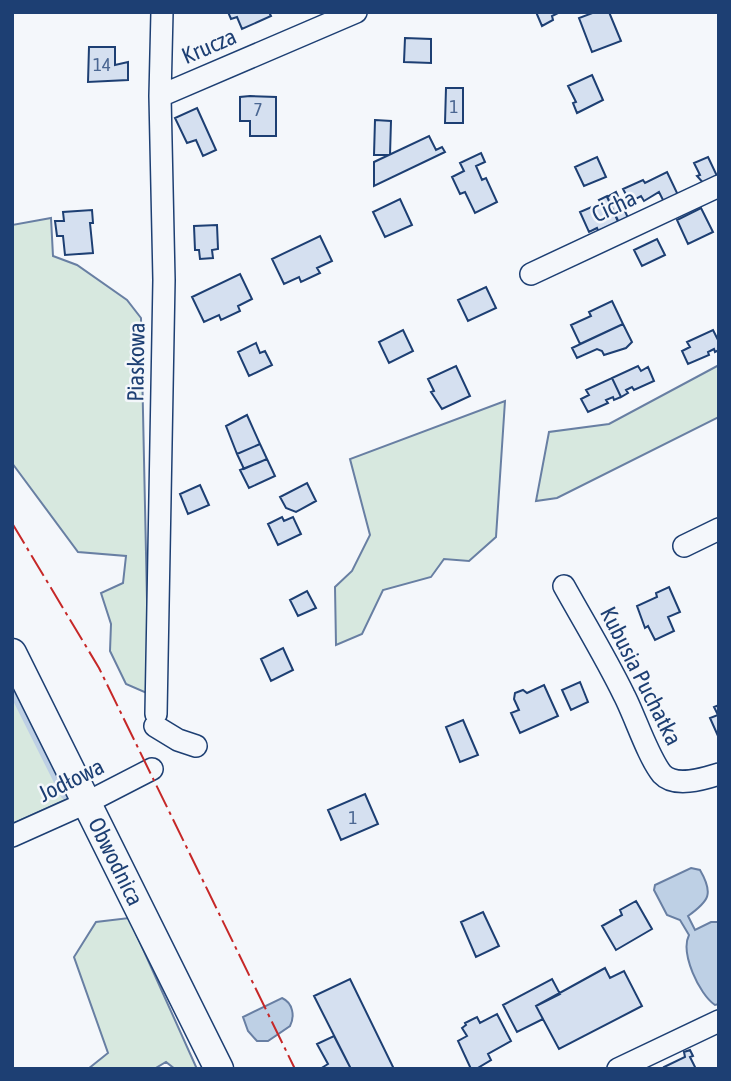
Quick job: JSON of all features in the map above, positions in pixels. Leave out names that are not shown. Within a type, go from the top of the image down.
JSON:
[{"type":"main road","name":"Obwodnica","points":[[12,653],[219,1069]]},
{"type":"street","name":"Piaskowa","points":[[162,12],[160,96],[164,280],[155,720],[178,740],[196,746]]},
{"type":"street","name":"Krucza","points":[[160,96],[356,12]]},
{"type":"street","name":"Cicha","points":[[531,274],[719,186]]},
{"type":"street","points":[[684,546],[719,529]]},
{"type":"street","name":"Kubusia Puchatka","points":[[564,586],[624,695],[642,737],[663,774],[672,780],[685,781],[719,774]]},
{"type":"street","name":"Jodłowa","points":[[12,836],[88,802],[152,769]]},
{"type":"street","points":[[618,1069],[719,1021]]},
{"type":"shaded area","points":[[51,218],[53,256],[77,265],[127,300],[141,318],[149,694],[126,684],[110,651],[111,624],[101,593],[123,583],[126,556],[78,552],[12,463],[12,225]]},
{"type":"shaded area","points":[[719,365],[719,417],[557,498],[536,501],[549,432],[609,424]]},
{"type":"shaded area","points":[[505,401],[496,537],[469,561],[444,559],[431,577],[383,590],[362,634],[336,645],[335,587],[352,571],[370,535],[350,459]]},
{"type":"shaded area","points":[[12,685],[74,796],[12,824]]},
{"type":"shaded area","points":[[129,918],[197,1069],[175,1069],[166,1062],[154,1069],[88,1069],[108,1053],[74,957],[96,922]]},
{"type":"water","points":[[691,868],[700,870],[708,891],[701,906],[688,916],[695,930],[711,922],[719,922],[719,1004],[715,1005],[703,992],[693,973],[687,952],[689,935],[680,920],[667,915],[654,890],[655,885]]},
{"type":"water","points":[[282,998],[289,1003],[292,1010],[290,1026],[268,1041],[257,1041],[248,1031],[243,1017]]},
{"type":"building","points":[[228,12],[269,12],[271,16],[242,29],[237,17],[231,19]]},
{"type":"building","points":[[536,12],[560,12],[542,26]]},
{"type":"building","points":[[595,12],[609,12],[621,41],[592,52],[579,18]]},
{"type":"building","points":[[405,38],[431,39],[431,63],[404,62]]},
{"type":"building","points":[[89,47],[115,47],[115,65],[128,62],[128,80],[88,82]]},
{"type":"building","points":[[592,75],[603,100],[577,113],[573,103],[576,102],[568,86]]},
{"type":"building","points":[[446,88],[463,88],[463,123],[445,123]]},
{"type":"building","points":[[240,97],[276,97],[276,136],[250,136],[250,121],[240,121]]},
{"type":"building","points":[[197,108],[216,150],[203,156],[196,140],[187,143],[175,118]]},
{"type":"building","points":[[375,120],[391,121],[390,155],[374,155]]},
{"type":"building","points":[[429,136],[436,150],[442,147],[445,152],[374,186],[374,162]]},
{"type":"building","points":[[481,153],[485,162],[476,166],[482,180],[486,178],[497,202],[475,213],[465,192],[460,194],[452,177],[464,171],[460,163]]},
{"type":"building","points":[[597,157],[606,177],[584,186],[575,167]]},
{"type":"building","points":[[708,157],[718,178],[705,185],[697,176],[700,175],[694,163]]},
{"type":"building","points":[[667,172],[678,195],[664,202],[659,192],[644,201],[641,196],[630,202],[623,189],[643,180],[645,183]]},
{"type":"building","points":[[616,192],[630,222],[621,227],[607,197]]},
{"type":"building","points":[[607,196],[619,224],[599,233],[597,228],[589,232],[580,212],[601,203],[599,200]]},
{"type":"building","points":[[400,199],[412,225],[385,237],[373,212]]},
{"type":"building","points":[[701,208],[713,232],[688,244],[677,220]]},
{"type":"building","points":[[92,210],[93,223],[90,223],[93,253],[65,255],[63,236],[57,236],[55,221],[64,221],[63,212]]},
{"type":"building","points":[[217,225],[218,249],[212,250],[213,258],[200,259],[199,250],[195,250],[194,226]]},
{"type":"building","points":[[320,236],[332,261],[317,268],[320,273],[301,282],[299,277],[284,284],[272,259]]},
{"type":"building","points":[[657,239],[665,255],[642,266],[634,250]]},
{"type":"building","points":[[240,274],[252,299],[238,306],[240,311],[221,320],[219,315],[204,322],[192,297]]},
{"type":"building","points":[[486,287],[496,308],[468,321],[458,300]]},
{"type":"building","points":[[612,301],[623,324],[580,344],[571,325],[591,316],[589,312]]},
{"type":"building","points":[[623,324],[632,342],[626,348],[604,355],[597,349],[577,358],[572,348]]},
{"type":"building","points":[[403,330],[413,351],[389,363],[379,342]]},
{"type":"building","points":[[713,330],[719,342],[719,350],[715,352],[714,349],[708,352],[709,355],[688,364],[682,351],[690,347],[687,342]]},
{"type":"building","points":[[256,343],[260,353],[265,351],[272,365],[249,376],[238,352]]},
{"type":"building","points":[[456,366],[470,396],[442,409],[431,392],[434,391],[428,379]]},
{"type":"building","points":[[638,366],[641,371],[648,367],[654,381],[634,390],[632,387],[621,397],[612,378]]},
{"type":"building","points":[[612,378],[621,397],[606,400],[608,403],[588,412],[581,399],[589,395],[586,390]]},
{"type":"building","points":[[247,415],[260,444],[237,454],[226,426]]},
{"type":"building","points":[[260,444],[267,459],[244,469],[237,454]]},
{"type":"building","points":[[267,459],[275,476],[249,488],[240,470]]},
{"type":"building","points":[[307,483],[316,501],[296,512],[286,508],[280,497]]},
{"type":"building","points":[[200,485],[209,505],[188,514],[180,494]]},
{"type":"building","points":[[282,517],[284,521],[293,517],[301,534],[278,545],[268,524]]},
{"type":"building","points":[[669,587],[680,612],[668,617],[674,631],[655,640],[648,626],[645,628],[637,606],[657,597],[656,593]]},
{"type":"building","points":[[307,591],[316,608],[298,616],[290,600]]},
{"type":"building","points":[[283,648],[293,670],[271,681],[261,659]]},
{"type":"building","points":[[580,682],[588,702],[571,710],[562,690]]},
{"type":"building","points":[[544,685],[558,716],[520,733],[511,713],[519,710],[514,699],[515,693],[523,690],[527,693]]},
{"type":"building","points":[[719,705],[718,736],[710,718],[718,715],[714,707]]},
{"type":"building","points":[[463,720],[478,755],[460,762],[446,727]]},
{"type":"building","points":[[365,794],[378,824],[341,840],[328,810]]},
{"type":"building","points":[[636,901],[652,929],[616,950],[602,926],[622,915],[620,910]]},
{"type":"building","points":[[483,912],[499,946],[476,957],[461,922]]},
{"type":"building","points":[[605,968],[610,978],[624,971],[642,1006],[559,1049],[536,1006]]},
{"type":"building","points":[[350,979],[394,1069],[351,1069],[314,996]]},
{"type":"building","points":[[552,979],[560,994],[536,1006],[543,1019],[517,1032],[503,1005]]},
{"type":"building","points":[[497,1014],[511,1041],[488,1054],[491,1060],[471,1069],[458,1041],[467,1036],[462,1028],[465,1023],[477,1017],[480,1023]]},
{"type":"building","points":[[334,1036],[351,1069],[320,1069],[328,1064],[317,1044]]},
{"type":"building","points":[[690,1050],[693,1056],[690,1057],[696,1069],[665,1069],[664,1067],[685,1057],[684,1052]]},
{"type":"waterway","points":[[12,692],[64,796]]},
{"type":"power","points":[[12,523],[99,668],[295,1069]]}]
